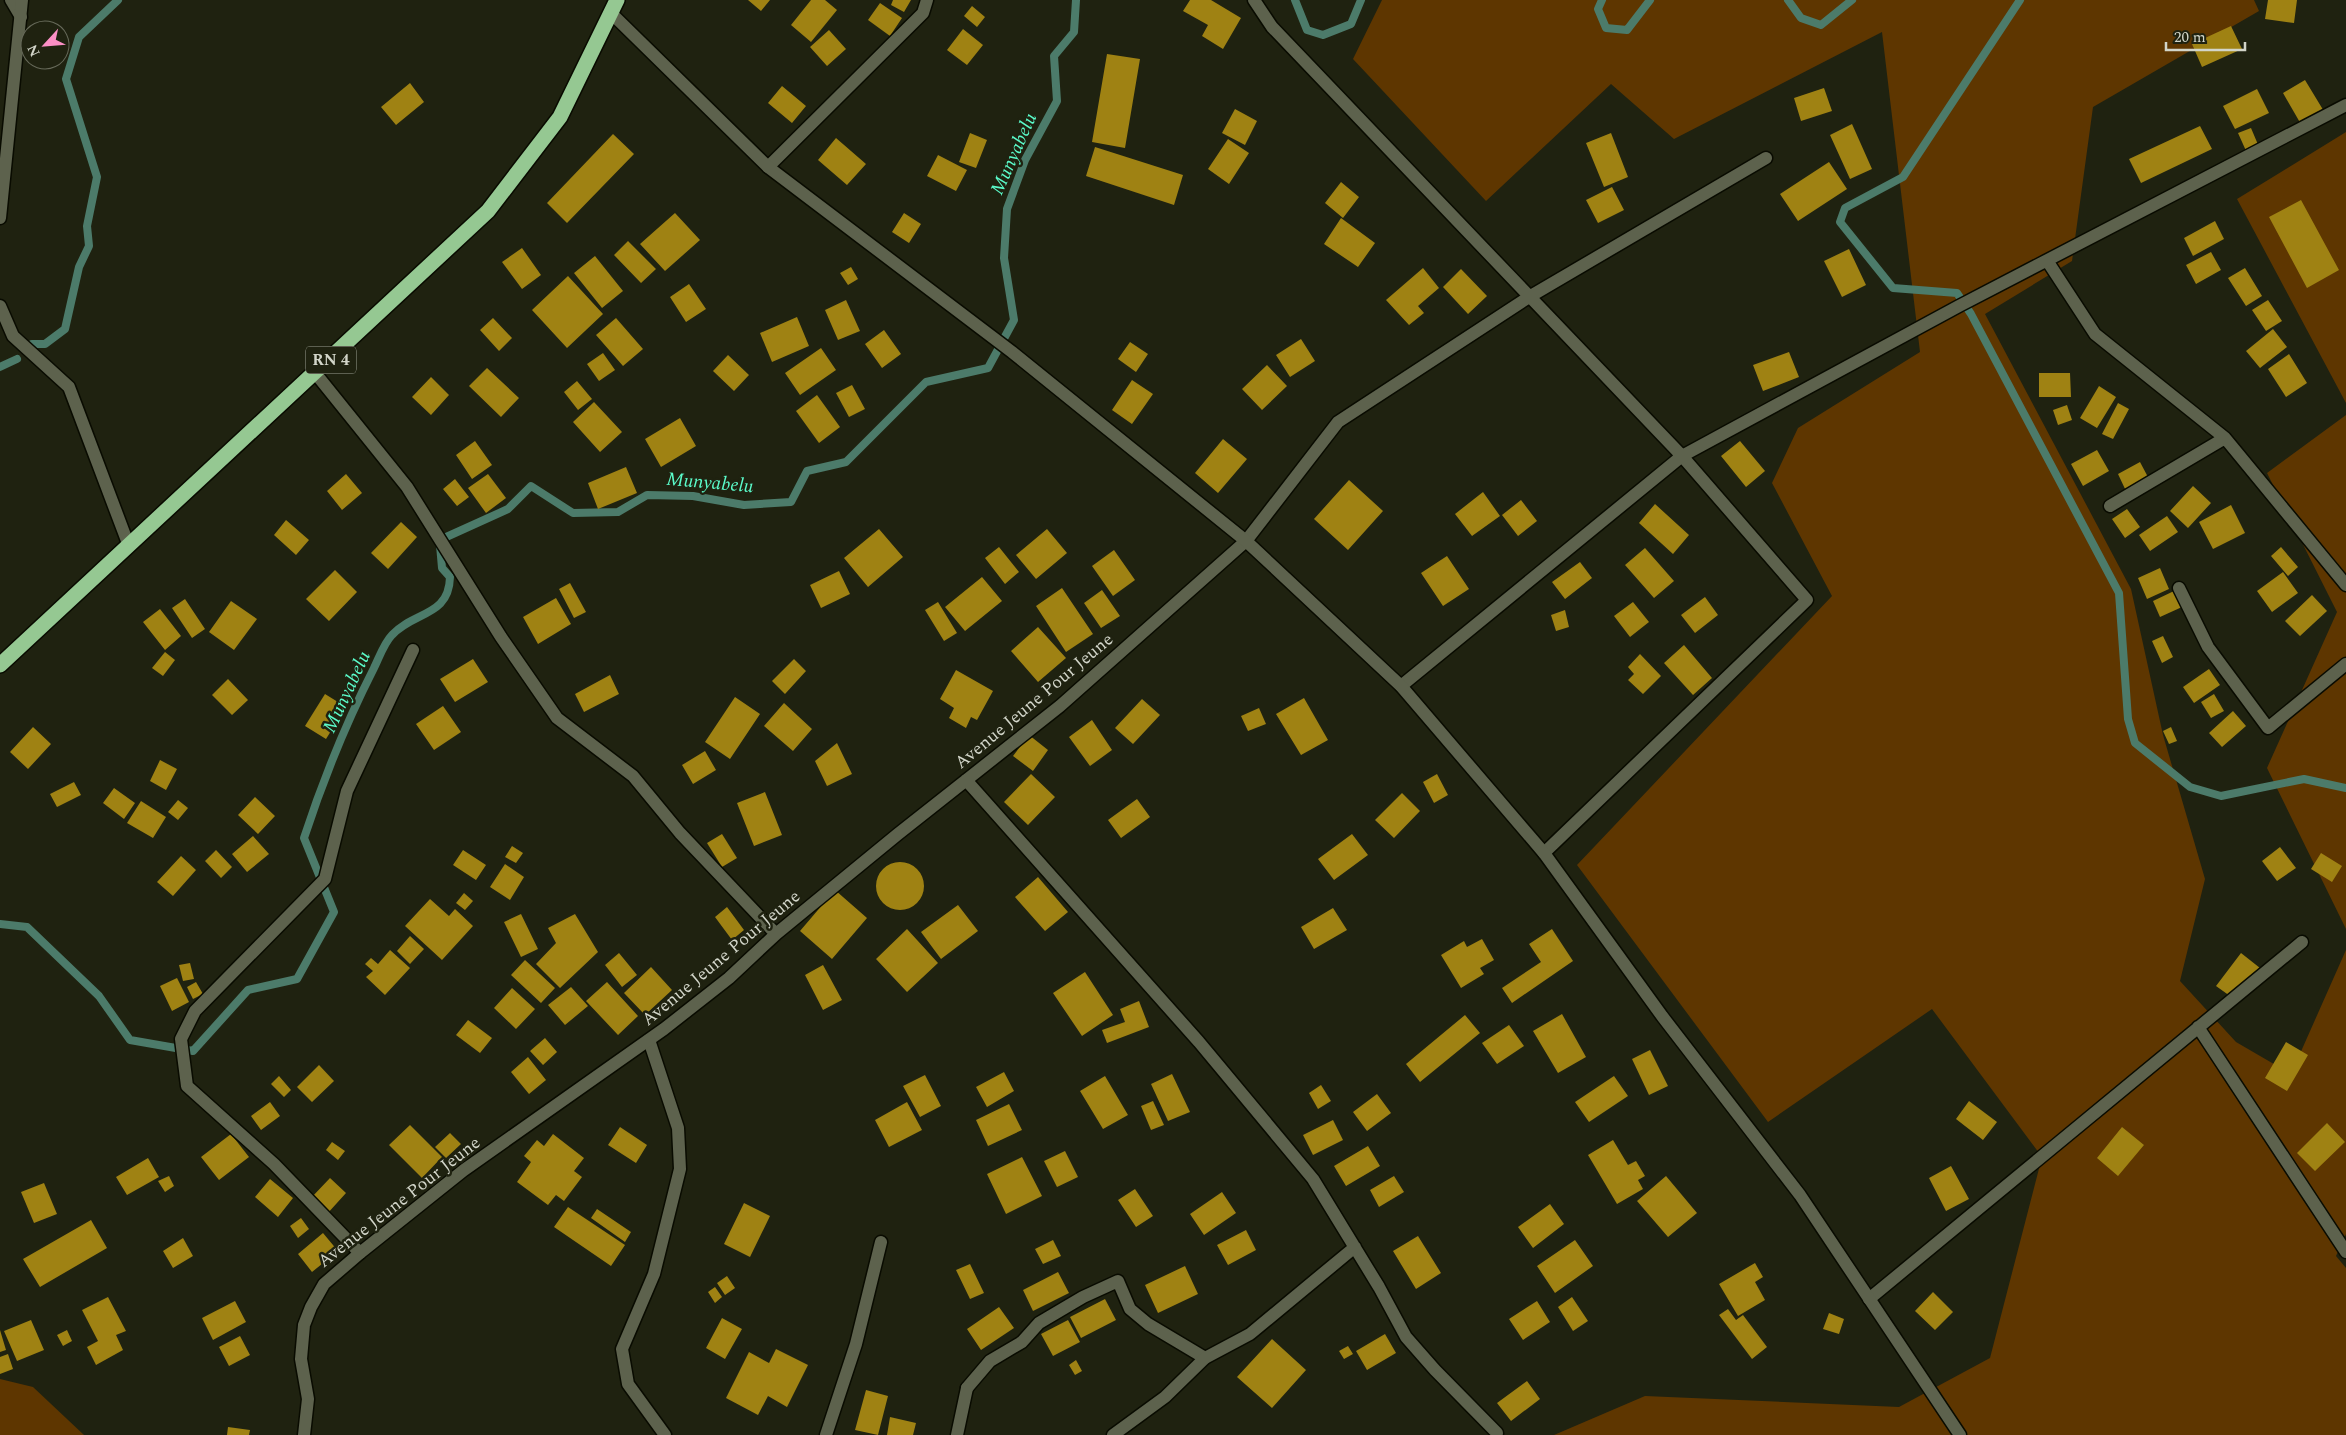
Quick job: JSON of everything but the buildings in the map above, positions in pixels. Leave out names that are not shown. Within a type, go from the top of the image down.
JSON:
[{"type":"highway","name":"RN 4","points":[[0,665],[316,374],[488,211],[560,117],[614,7]]},
{"type":"street","points":[[11,0],[20,17]]},
{"type":"street","points":[[0,218],[22,0]]},
{"type":"street","points":[[768,167],[923,13],[927,0]]},
{"type":"street","points":[[1254,0],[1272,27],[1682,456],[1807,600],[1544,853]]},
{"type":"street","points":[[614,7],[768,167],[989,334],[1246,540],[1401,686],[1544,853],[1662,1016],[1800,1195],[1960,1435]]},
{"type":"street","points":[[1401,686],[1682,456],[1958,306],[2048,262],[2346,105]]},
{"type":"street","name":"Avenue Jeune Pour Jeune","points":[[304,1435],[308,1399],[301,1359],[304,1325],[311,1307],[324,1284],[360,1252],[464,1170],[649,1040],[729,978],[776,934],[1060,706],[1246,540],[1338,422],[1529,297],[1766,158]]},
{"type":"street","points":[[2048,262],[2095,334],[2226,438],[2346,585]]},
{"type":"street","points":[[0,306],[13,336],[69,387],[129,546]]},
{"type":"street","points":[[316,374],[407,487],[501,637],[557,718],[633,776],[680,833],[776,934]]},
{"type":"street","points":[[2110,506],[2226,438]]},
{"type":"street","points":[[2179,588],[2208,647],[2268,728],[2346,664]]},
{"type":"street","points":[[360,1252],[274,1164],[187,1086],[181,1039],[195,1011],[325,879],[348,791],[413,650]]},
{"type":"street","points":[[966,780],[1199,1042],[1313,1179],[1355,1247],[1406,1337],[1434,1370],[1497,1433]]},
{"type":"street","points":[[1869,1299],[2302,942]]},
{"type":"street","points":[[2198,1027],[2346,1252]]},
{"type":"street","points":[[649,1040],[678,1128],[680,1169],[654,1274],[622,1349],[628,1384],[665,1435]]},
{"type":"street","points":[[826,1435],[856,1344],[881,1242]]},
{"type":"street","points":[[1113,1435],[1165,1397],[1205,1358],[1250,1334],[1355,1247]]},
{"type":"street","points":[[957,1435],[967,1388],[990,1361],[1022,1342],[1039,1323],[1083,1297],[1118,1281],[1130,1309],[1148,1324],[1205,1358]]},
{"type":"shaded area","points":[[1382,0],[2254,0],[2259,11],[2093,107],[2072,261],[1985,314],[2131,589],[2163,735],[2205,879],[2180,981],[2236,1042],[2291,1074],[2346,950],[2346,1234],[2336,1256],[2346,1268],[2346,1435],[1554,1435],[1645,1396],[1899,1407],[1990,1358],[2042,1157],[1932,1009],[1768,1122],[1577,865],[1832,596],[1772,483],[1798,428],[1920,352],[1882,32],[1674,139],[1611,84],[1486,201],[1353,59]]},
{"type":"shaded area","points":[[2346,132],[2346,403],[2237,199]]},
{"type":"shaded area","points":[[2346,415],[2346,929],[2267,768],[2337,612],[2267,473]]},
{"type":"shaded area","points":[[0,1379],[33,1387],[84,1435],[0,1435]]},
{"type":"waterway","points":[[32,344],[45,344],[65,329],[79,267],[89,246],[87,226],[97,177],[66,79],[79,37],[118,0]]},
{"type":"waterway","name":"Munyabelu","points":[[0,924],[27,927],[99,996],[130,1040],[193,1051],[248,990],[297,979],[334,912],[304,838],[327,773],[387,642],[401,627],[437,607],[444,600],[450,577],[442,568],[440,545],[444,538],[508,509],[531,486],[573,513],[618,512],[647,495],[693,496],[744,505],[791,502],[807,471],[846,462],[926,382],[988,368],[1014,320],[1004,258],[1007,209],[1025,160],[1057,101],[1054,56],[1074,32],[1076,0]]},
{"type":"waterway","points":[[1295,0],[1307,30],[1323,35],[1351,24],[1361,0]]},
{"type":"waterway","points":[[1602,0],[1598,9],[1606,28],[1627,30],[1650,0]]},
{"type":"waterway","points":[[1788,0],[1801,18],[1821,25],[1852,0]]},
{"type":"waterway","points":[[2020,0],[1903,177],[1845,208],[1840,222],[1893,288],[1957,293],[1971,314],[2119,593],[2128,719],[2135,743],[2190,787],[2221,796],[2304,779],[2346,788]]},
{"type":"waterway","points":[[0,367],[17,359]]}]
